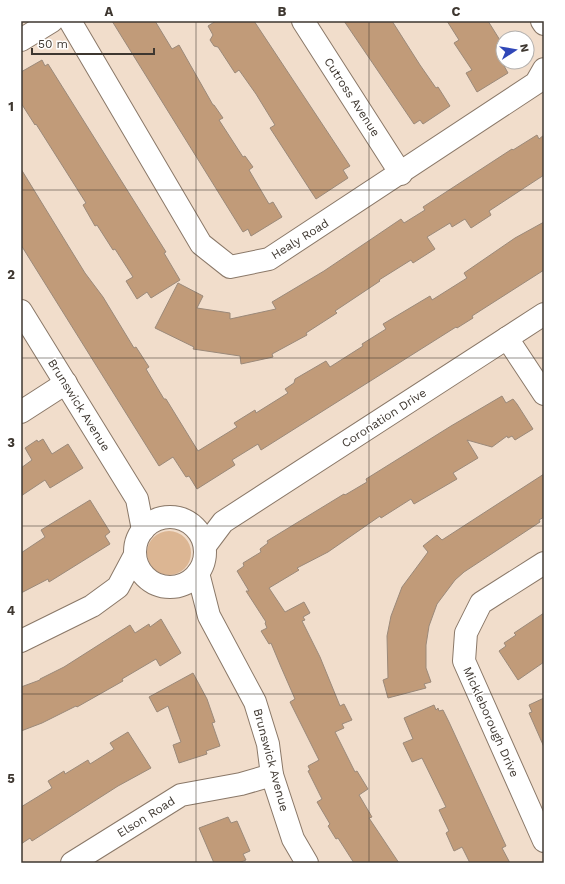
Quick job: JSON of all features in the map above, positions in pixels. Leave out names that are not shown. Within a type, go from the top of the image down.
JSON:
[{"type":"street","points":[[21,40],[52,21]]},
{"type":"street","name":"Healy Road","points":[[70,21],[201,244],[230,267],[269,259],[401,174],[536,83],[544,69]]},
{"type":"street","name":"Cutross Avenue","points":[[303,21],[401,174]]},
{"type":"street","name":"Brunswick Avenue","points":[[21,311],[137,498],[143,530]]},
{"type":"street","name":"Coronation Drive","points":[[204,546],[223,522],[544,314]]},
{"type":"street","points":[[507,338],[544,394]]},
{"type":"street","points":[[21,412],[66,383]]},
{"type":"street","name":"Brunswick Avenue","points":[[137,498],[166,517]]},
{"type":"street","points":[[21,641],[92,606],[118,587],[135,555],[136,546],[143,530],[157,519],[166,517],[178,518],[190,523],[197,529],[204,546],[205,556],[198,573],[182,585],[118,587]]},
{"type":"street","points":[[190,523],[223,522]]},
{"type":"street","points":[[135,555],[141,572],[164,585]]},
{"type":"street","name":"Mickleborough Drive","points":[[544,563],[481,603],[466,633],[464,660],[544,841]]},
{"type":"street","name":"Brunswick Avenue","points":[[198,573],[208,616],[256,702],[268,744],[272,775],[293,839],[307,863]]},
{"type":"street","name":"Brunswick Avenue","points":[[164,585],[208,616]]},
{"type":"street","name":"Elson Road","points":[[72,863],[181,795],[241,784],[272,775]]},
{"type":"shaded area","points":[[173,531],[178,532],[185,537],[190,544],[190,562],[185,569],[178,574],[165,575],[160,574],[153,569],[148,562],[147,549],[148,544],[153,537],[160,532]]},
{"type":"building","points":[[112,21],[155,21],[172,49],[179,45],[213,105],[223,118],[219,120],[243,157],[245,156],[253,167],[249,170],[269,204],[273,202],[282,217],[251,236],[248,229],[243,232]]},
{"type":"building","points":[[216,21],[254,21],[350,166],[343,170],[348,178],[316,199],[270,128],[275,125],[256,94],[239,70],[235,73],[218,47],[214,46],[210,40],[213,35],[208,26]]},
{"type":"building","points":[[344,21],[392,21],[420,65],[436,88],[438,87],[450,106],[423,124],[420,120],[414,124]]},
{"type":"building","points":[[447,21],[488,21],[495,32],[495,70],[506,70],[508,73],[477,92],[466,73],[472,70],[454,43],[459,40]]},
{"type":"building","points":[[42,60],[45,66],[48,64],[166,252],[164,253],[180,280],[151,298],[147,292],[137,299],[126,281],[133,277],[115,249],[113,250],[97,225],[95,226],[83,205],[86,203],[21,103],[21,72]]},
{"type":"building","points":[[537,135],[539,139],[544,135],[544,175],[489,211],[491,215],[471,228],[465,219],[452,227],[450,223],[427,237],[435,249],[413,263],[411,260],[379,280],[380,281],[335,311],[337,313],[306,333],[307,335],[272,354],[273,357],[241,364],[240,356],[193,349],[194,347],[155,328],[178,283],[203,296],[197,308],[230,313],[230,319],[276,309],[272,302],[324,271],[401,219],[404,223],[425,210],[423,207],[512,149],[513,150]]},
{"type":"building","points":[[21,169],[85,273],[103,297],[134,348],[136,347],[149,367],[146,369],[198,451],[237,427],[234,423],[255,410],[256,413],[288,393],[285,389],[294,383],[295,379],[326,361],[330,367],[386,329],[383,324],[430,296],[432,300],[467,278],[464,273],[515,238],[544,222],[544,270],[472,316],[473,318],[457,328],[456,327],[261,450],[258,444],[232,460],[235,465],[197,489],[189,476],[186,477],[173,457],[159,466],[21,245]]},
{"type":"building","points":[[502,396],[506,403],[513,399],[533,429],[515,440],[512,436],[508,438],[507,436],[492,447],[467,440],[478,458],[453,473],[457,479],[414,504],[411,499],[381,518],[380,516],[328,552],[297,568],[299,570],[269,588],[285,612],[304,602],[310,613],[303,617],[305,620],[302,621],[320,657],[340,706],[344,704],[352,720],[342,724],[344,728],[335,732],[355,772],[357,771],[368,789],[359,795],[372,817],[369,818],[399,863],[354,863],[338,838],[336,839],[328,826],[330,824],[317,802],[322,799],[308,771],[310,770],[308,766],[319,760],[290,702],[295,699],[271,643],[269,644],[261,631],[267,628],[266,622],[246,591],[249,591],[237,571],[244,566],[243,563],[261,552],[260,549],[268,543],[267,541],[344,494],[345,495],[367,482],[366,479]]},
{"type":"building","points":[[43,439],[52,454],[68,444],[83,468],[50,488],[45,480],[21,496],[21,468],[32,460],[25,448],[37,440],[38,442]]},
{"type":"building","points":[[544,474],[544,517],[539,520],[540,522],[464,572],[455,580],[437,604],[429,626],[426,645],[426,668],[431,682],[424,684],[426,688],[388,698],[383,680],[388,678],[387,636],[391,616],[402,587],[428,552],[423,546],[437,535],[442,540]]},
{"type":"building","points":[[90,500],[110,532],[105,536],[110,544],[49,582],[48,579],[21,593],[21,553],[45,537],[41,530]]},
{"type":"building","points":[[544,613],[544,662],[518,680],[499,651],[506,646],[504,643],[516,635],[514,633]]},
{"type":"building","points":[[161,619],[181,653],[160,666],[156,659],[122,679],[123,681],[77,707],[76,706],[42,723],[21,731],[21,687],[40,680],[64,667],[130,625],[135,633],[149,624],[150,627]]},
{"type":"building","points":[[193,673],[207,699],[215,722],[212,723],[220,746],[206,751],[207,754],[179,763],[173,745],[181,742],[168,706],[157,712],[149,697]]},
{"type":"building","points":[[544,698],[544,747],[529,713],[532,712],[529,705]]},
{"type":"building","points":[[434,705],[436,710],[438,708],[439,711],[443,710],[449,722],[506,846],[502,848],[510,863],[470,863],[462,847],[454,851],[446,833],[449,831],[439,810],[446,807],[422,758],[412,762],[403,743],[413,739],[404,718]]},
{"type":"building","points":[[128,732],[151,768],[118,786],[32,841],[30,838],[21,844],[21,807],[52,788],[48,781],[64,771],[65,774],[88,760],[90,764],[114,749],[110,743]]},
{"type":"building","points":[[228,817],[231,823],[237,821],[250,851],[243,854],[246,860],[238,863],[214,863],[199,828]]}]
